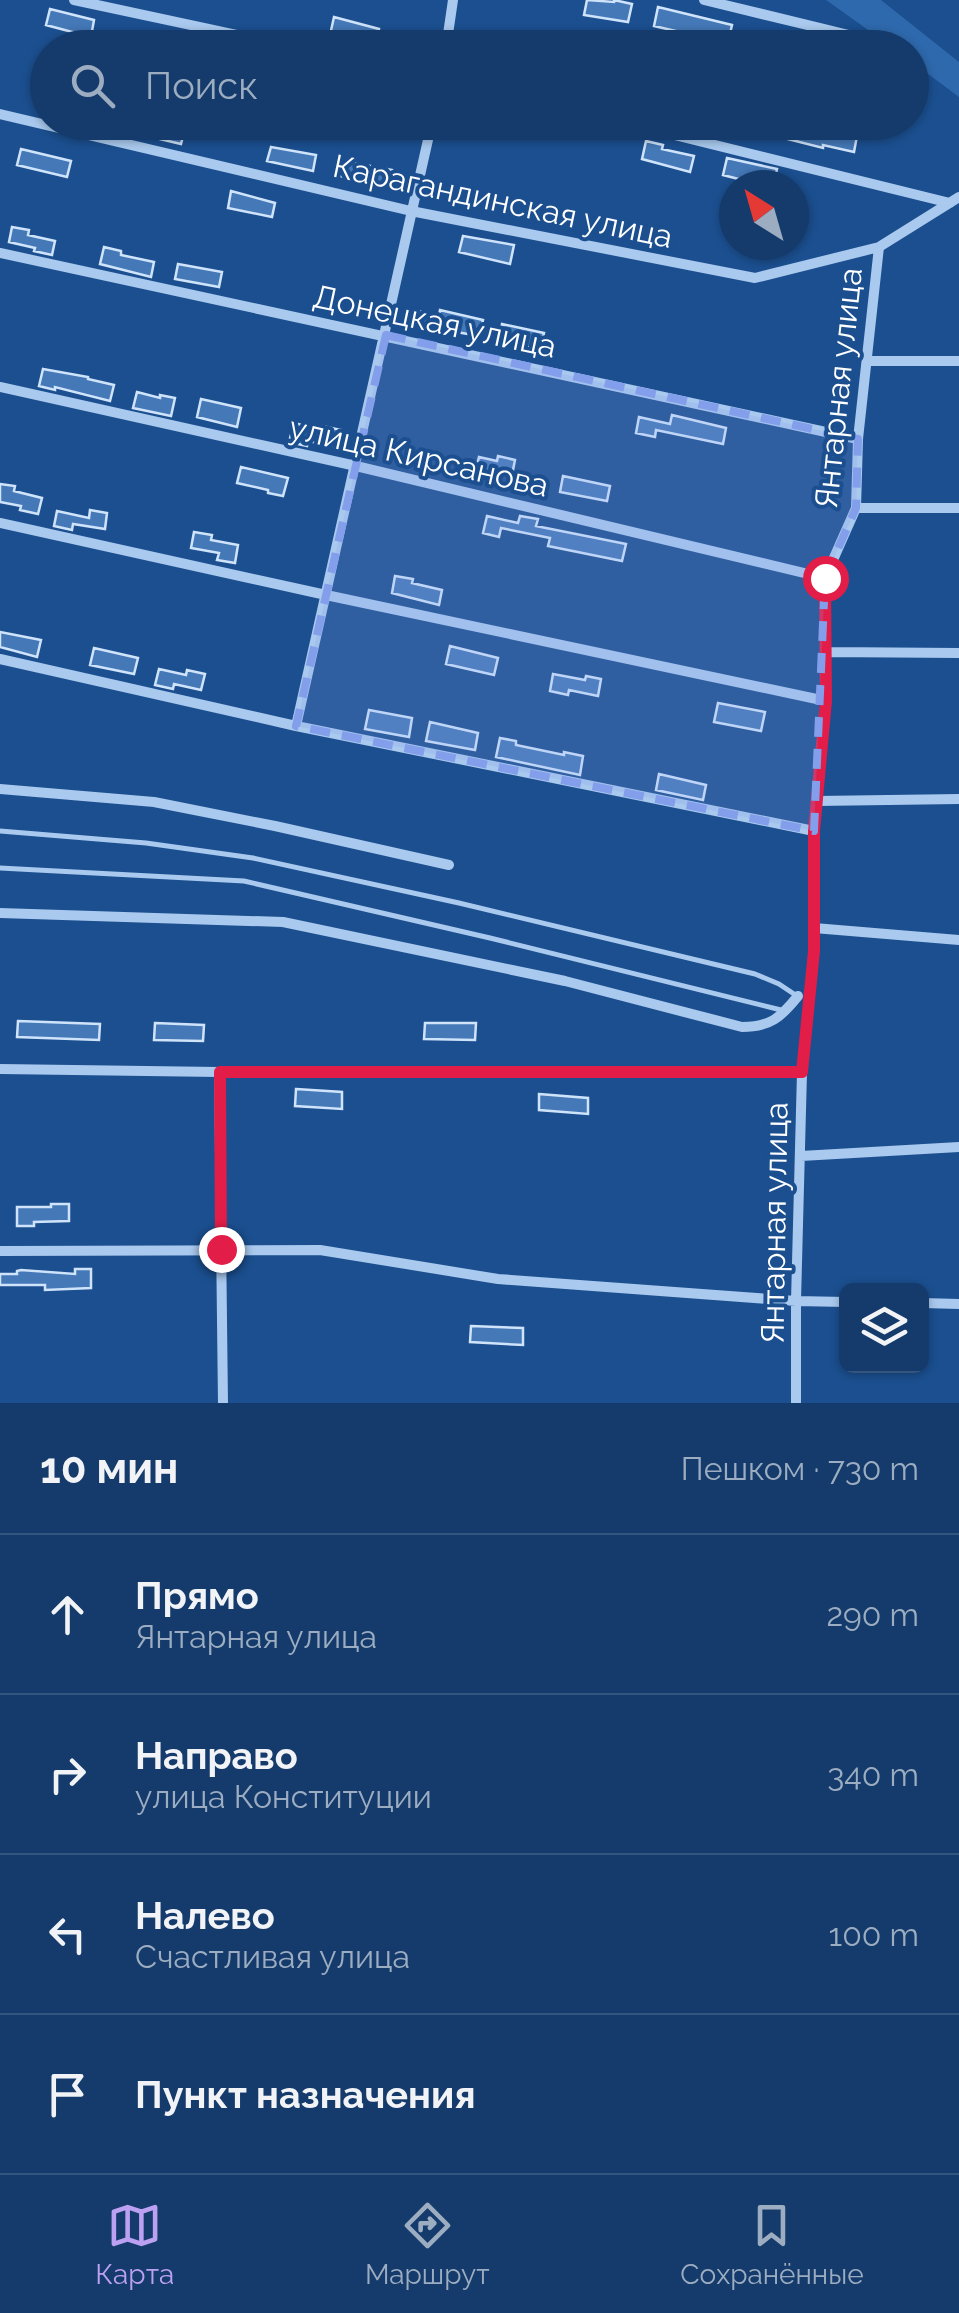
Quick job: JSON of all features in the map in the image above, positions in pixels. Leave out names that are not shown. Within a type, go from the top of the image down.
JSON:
[{"type":"street","points":[[74,0],[214,30]]},
{"type":"street","points":[[449,30],[453,0]]},
{"type":"street","points":[[704,0],[827,30]]},
{"type":"street","name":"Карагандинская улица","points":[[0,114],[30,121]]},
{"type":"street","name":"Карагандинская улица","points":[[110,140],[411,211],[755,278],[879,247]]},
{"type":"street","points":[[296,726],[428,140]]},
{"type":"street","points":[[699,140],[955,200]]},
{"type":"street","name":"Янтарная улица","points":[[796,1403],[804,997],[814,928],[814,831],[826,701],[825,578],[856,508],[858,439],[879,247],[955,200]]},
{"type":"street","name":"Донецкая улица","points":[[0,254],[858,439]]},
{"type":"street","points":[[866,361],[959,361]]},
{"type":"street","name":"улица Кирсанова","points":[[0,387],[356,466],[825,578]]},
{"type":"street","points":[[856,508],[959,508]]},
{"type":"street","points":[[0,523],[826,701]]},
{"type":"street","points":[[827,652],[959,654]]},
{"type":"street","points":[[0,660],[296,726],[814,831]]},
{"type":"street","points":[[0,789],[154,802],[449,865]]},
{"type":"street","points":[[817,801],[959,799]]},
{"type":"street","points":[[0,913],[283,922],[564,982],[742,1027],[759,1027],[772,1021],[804,997]]},
{"type":"street","points":[[814,928],[959,940]]},
{"type":"street","points":[[0,1068],[802,1072]]},
{"type":"street","points":[[220,1072],[223,1403]]},
{"type":"street","points":[[800,1156],[959,1147]]},
{"type":"street","points":[[0,1251],[320,1250],[498,1279],[839,1302]]},
{"type":"street","points":[[929,1304],[959,1304]]},
{"type":"lane","points":[[0,832],[146,842],[254,858],[755,974],[804,997]]},
{"type":"lane","points":[[0,868],[244,881],[786,1011]]},
{"type":"highlighted area","points":[[386,335],[858,439],[856,508],[825,578],[814,831],[296,726]]},
{"type":"shaded area","points":[[826,0],[881,0],[919,30],[868,30]]},
{"type":"shaded area","points":[[929,38],[959,62],[959,97],[929,75]]},
{"type":"building","points":[[587,0],[632,4],[628,22],[584,15]]},
{"type":"building","points":[[658,7],[732,25],[731,30],[671,30],[654,26]]},
{"type":"building","points":[[50,9],[94,20],[92,30],[46,25]]},
{"type":"building","points":[[334,17],[379,29],[379,30],[331,30]]},
{"type":"building","points":[[792,140],[856,140],[854,152]]},
{"type":"building","points":[[646,141],[694,156],[690,172],[642,159]]},
{"type":"building","points":[[271,147],[316,155],[313,171],[267,161]]},
{"type":"building","points":[[21,149],[71,161],[67,177],[17,165]]},
{"type":"building","points":[[727,158],[777,169],[777,170],[724,170]]},
{"type":"building","points":[[344,161],[392,170],[389,187],[340,176]]},
{"type":"building","points":[[231,191],[275,203],[272,217],[228,208]]},
{"type":"building","points":[[12,227],[55,241],[52,255],[9,242]]},
{"type":"building","points":[[463,236],[514,245],[510,264],[459,252]]},
{"type":"building","points":[[104,247],[154,262],[151,277],[100,264]]},
{"type":"building","points":[[178,264],[222,272],[219,287],[175,279]]},
{"type":"building","points":[[406,308],[439,316],[440,310],[483,320],[480,336],[402,323]]},
{"type":"building","points":[[502,324],[544,333],[540,350],[499,340]]},
{"type":"building","points":[[43,369],[114,385],[110,401],[39,386]]},
{"type":"building","points":[[137,392],[175,398],[171,416],[133,408]]},
{"type":"building","points":[[201,399],[241,408],[237,427],[197,417]]},
{"type":"building","points":[[672,415],[726,428],[723,444],[656,430],[655,437],[636,433],[639,417],[670,424]]},
{"type":"building","points":[[294,423],[341,430],[338,447],[289,442]]},
{"type":"building","points":[[498,456],[515,460],[512,475],[493,471],[492,477],[475,473],[479,457],[497,461]]},
{"type":"building","points":[[241,467],[288,478],[283,496],[237,483]]},
{"type":"building","points":[[563,476],[610,486],[607,501],[560,492]]},
{"type":"building","points":[[0,484],[42,498],[38,514],[0,502]]},
{"type":"building","points":[[90,510],[107,513],[105,529],[73,524],[72,530],[54,526],[57,511],[89,518]]},
{"type":"building","points":[[487,516],[518,523],[520,516],[538,519],[536,526],[626,544],[622,561],[548,546],[550,538],[501,528],[499,537],[483,533]]},
{"type":"building","points":[[194,532],[238,545],[235,563],[217,560],[219,553],[191,548]]},
{"type":"building","points":[[395,576],[442,590],[439,605],[392,593]]},
{"type":"building","points":[[0,632],[41,640],[37,657],[0,647]]},
{"type":"building","points":[[450,646],[498,658],[494,675],[446,664]]},
{"type":"building","points":[[94,648],[138,658],[134,674],[90,665]]},
{"type":"building","points":[[159,669],[186,675],[187,670],[205,674],[201,690],[174,684],[173,689],[155,685]]},
{"type":"building","points":[[553,674],[601,679],[598,696],[550,691]]},
{"type":"building","points":[[718,703],[765,712],[761,731],[714,722]]},
{"type":"building","points":[[369,710],[412,718],[409,737],[365,729]]},
{"type":"building","points":[[430,722],[478,733],[475,750],[426,741]]},
{"type":"building","points":[[500,738],[516,741],[516,745],[583,756],[580,775],[496,757]]},
{"type":"building","points":[[659,774],[706,785],[703,800],[656,790]]},
{"type":"building","points":[[18,1021],[100,1024],[99,1040],[17,1037]]},
{"type":"building","points":[[155,1023],[204,1025],[203,1041],[154,1040]]},
{"type":"building","points":[[425,1023],[476,1023],[475,1040],[424,1039]]},
{"type":"building","points":[[296,1089],[342,1092],[342,1109],[295,1106]]},
{"type":"building","points":[[539,1094],[588,1098],[588,1114],[539,1110]]},
{"type":"building","points":[[69,1204],[69,1221],[17,1226],[17,1207]]},
{"type":"building","points":[[75,1269],[91,1269],[91,1288],[45,1290],[45,1285],[0,1285],[0,1274],[17,1274],[21,1270],[75,1274]]},
{"type":"building","points":[[471,1326],[523,1328],[523,1345],[470,1342]]},
{"type":"route","points":[[221,1249],[220,1072],[802,1072],[814,951],[814,831],[826,701],[825,578]]}]
